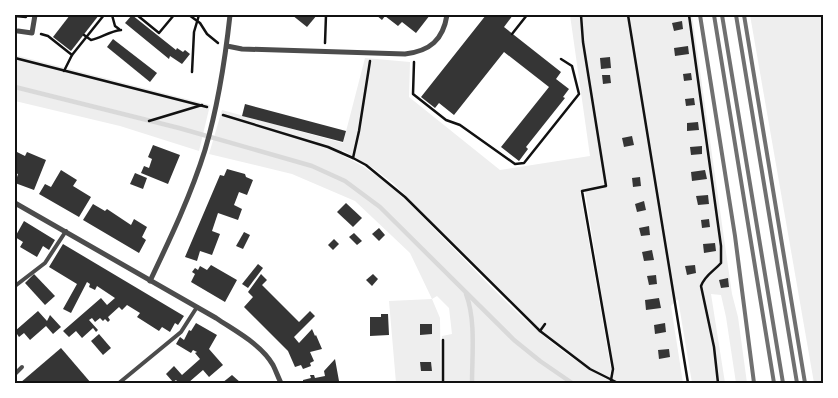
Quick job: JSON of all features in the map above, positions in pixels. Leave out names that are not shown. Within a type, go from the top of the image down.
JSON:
[{"type":"street","points":[[18,30],[32,32],[35,15]]},
{"type":"street","points":[[150,281],[178,219],[204,152],[215,113],[227,46],[230,15]]},
{"type":"street","points":[[227,46],[242,49],[324,53],[414,53],[427,48],[438,38],[445,26],[447,15]]},
{"type":"street","points":[[15,203],[66,231],[247,339],[261,350],[272,364],[280,383]]},
{"type":"lane","points":[[15,286],[45,263],[66,231]]},
{"type":"lane","points":[[119,383],[181,332],[197,308]]},
{"type":"lane","points":[[15,374],[22,367]]},
{"type":"path","points":[[64,71],[85,36],[104,15]]},
{"type":"path","points":[[85,36],[91,40],[114,30],[120,30],[115,26],[112,15]]},
{"type":"path","points":[[137,15],[160,33],[174,15]]},
{"type":"path","points":[[189,15],[198,21],[214,41],[227,46]]},
{"type":"path","points":[[192,72],[194,32],[200,15]]},
{"type":"path","points":[[324,53],[326,15]]},
{"type":"path","points":[[512,34],[527,15]]},
{"type":"path","points":[[581,15],[583,42],[606,186],[582,192],[613,368],[611,380]]},
{"type":"path","points":[[628,15],[688,383]]},
{"type":"path","points":[[689,15],[721,246],[721,263],[711,271],[701,286],[714,347],[718,383]]},
{"type":"path","points":[[32,32],[48,36],[72,55]]},
{"type":"path","points":[[414,53],[413,94],[446,120],[460,125],[515,164],[524,163],[579,94],[572,66],[561,59]]},
{"type":"path","points":[[353,158],[371,54]]},
{"type":"path","points":[[15,58],[204,105],[215,113],[226,117],[328,147],[353,158],[386,180],[405,197],[540,331],[590,369],[618,383]]},
{"type":"path","points":[[149,121],[204,105]]},
{"type":"path","points":[[540,331],[545,324]]},
{"type":"path","points":[[443,340],[443,383]]},
{"type":"shaded area","points":[[570,15],[692,15],[732,294],[738,317],[747,383],[736,383],[721,295],[711,294],[725,383],[692,383],[678,299],[671,306],[683,383],[443,383],[442,336],[452,334],[449,308],[437,296],[432,299],[410,253],[355,201],[292,174],[209,154],[222,110],[343,143],[365,58],[410,62],[409,97],[500,170],[590,156]],"holes":[[[342,150],[373,168],[394,184],[541,331],[591,368],[609,377],[606,379],[582,364],[537,330],[496,292],[405,200],[370,171],[343,156]],[[586,189],[614,372],[610,376],[611,369],[580,191]]]},
{"type":"shaded area","points":[[750,15],[823,15],[823,383],[814,383]]},
{"type":"shaded area","points":[[15,55],[210,105],[199,151],[120,126],[15,101]]},
{"type":"shaded area","points":[[432,299],[440,318],[441,383],[396,383],[389,301]]},
{"type":"building","points":[[70,15],[99,15],[71,51],[53,37]]},
{"type":"building","points":[[132,15],[176,50],[177,48],[183,52],[185,50],[190,54],[182,64],[170,56],[169,59],[125,23]]},
{"type":"building","points":[[292,15],[317,15],[307,27]]},
{"type":"building","points":[[376,15],[430,15],[416,33],[402,22],[398,26],[385,16],[382,20]]},
{"type":"building","points":[[486,15],[513,15],[504,27],[561,72],[556,79],[569,89],[563,97],[565,98],[526,147],[528,149],[519,161],[501,147],[549,87],[504,52],[454,115],[439,103],[435,108],[421,97]]},
{"type":"building","points":[[682,21],[683,29],[674,31],[672,23]]},
{"type":"building","points":[[113,39],[157,73],[150,82],[107,47]]},
{"type":"building","points":[[688,46],[689,54],[675,56],[674,48]]},
{"type":"building","points":[[610,57],[611,68],[601,69],[600,58]]},
{"type":"building","points":[[691,73],[692,80],[684,81],[683,74]]},
{"type":"building","points":[[602,75],[610,75],[611,83],[603,84]]},
{"type":"building","points":[[694,98],[695,105],[686,106],[685,99]]},
{"type":"building","points":[[245,104],[346,131],[343,142],[242,116]]},
{"type":"building","points":[[698,122],[699,130],[687,131],[687,123]]},
{"type":"building","points":[[632,136],[634,145],[624,147],[622,138]]},
{"type":"building","points":[[153,145],[180,155],[168,184],[141,173],[144,166],[149,168],[152,159],[148,157]]},
{"type":"building","points":[[702,146],[702,154],[691,155],[690,147]]},
{"type":"building","points":[[15,151],[25,156],[27,152],[46,160],[34,190],[15,183],[18,174],[15,173]]},
{"type":"building","points":[[227,169],[245,174],[246,177],[253,180],[247,195],[239,192],[234,205],[242,209],[238,220],[218,213],[212,231],[220,234],[212,255],[200,251],[197,261],[185,257],[220,175],[224,176]]},
{"type":"building","points":[[61,170],[77,180],[73,186],[91,197],[79,217],[39,194],[45,184],[51,187]]},
{"type":"building","points":[[705,170],[707,179],[692,181],[691,172]]},
{"type":"building","points":[[135,173],[147,178],[143,189],[130,184]]},
{"type":"building","points":[[640,177],[641,186],[633,187],[632,178]]},
{"type":"building","points":[[708,195],[709,204],[698,205],[696,196]]},
{"type":"building","points":[[644,201],[646,210],[637,212],[635,204]]},
{"type":"building","points":[[346,203],[362,218],[353,227],[337,212]]},
{"type":"building","points":[[93,204],[105,211],[107,209],[131,225],[134,219],[147,227],[142,237],[146,240],[139,253],[83,220]]},
{"type":"building","points":[[709,219],[710,227],[702,228],[701,220]]},
{"type":"building","points":[[24,221],[55,240],[49,250],[43,246],[37,257],[20,247],[23,242],[15,237]]},
{"type":"building","points":[[649,226],[650,235],[641,236],[639,228]]},
{"type":"building","points":[[379,228],[385,235],[379,241],[372,234]]},
{"type":"building","points":[[244,232],[250,235],[243,249],[236,246]]},
{"type":"building","points":[[354,233],[362,241],[357,245],[349,237]]},
{"type":"building","points":[[334,239],[339,244],[333,250],[328,245]]},
{"type":"building","points":[[715,243],[716,251],[704,253],[703,244]]},
{"type":"building","points":[[63,244],[184,316],[178,325],[175,323],[170,332],[162,327],[159,331],[137,317],[140,313],[127,305],[122,310],[119,307],[108,317],[110,320],[108,322],[100,318],[95,322],[92,318],[89,320],[98,330],[96,332],[93,328],[82,338],[76,331],[69,337],[63,331],[101,298],[107,305],[115,298],[97,286],[95,290],[89,287],[90,284],[87,282],[71,313],[63,309],[77,284],[49,267]]},
{"type":"building","points":[[652,250],[654,260],[644,261],[642,252]]},
{"type":"building","points":[[258,264],[263,268],[248,288],[242,284]]},
{"type":"building","points":[[211,265],[237,280],[225,302],[191,282],[195,274],[192,272],[195,268],[198,270],[200,266],[207,270]]},
{"type":"building","points":[[695,265],[696,273],[687,275],[685,266]]},
{"type":"building","points":[[34,274],[55,296],[45,305],[25,283]]},
{"type":"building","points":[[261,274],[267,280],[262,285],[299,322],[310,311],[315,316],[294,337],[299,343],[312,329],[316,335],[322,349],[310,352],[314,361],[310,363],[311,366],[303,369],[301,365],[295,367],[288,351],[244,307],[253,297],[248,292]]},
{"type":"building","points":[[373,274],[378,279],[372,286],[366,280]]},
{"type":"building","points":[[656,275],[657,284],[649,285],[647,276]]},
{"type":"building","points":[[728,278],[729,287],[721,288],[719,280]]},
{"type":"building","points":[[659,298],[661,308],[646,310],[645,300]]},
{"type":"building","points":[[38,311],[47,321],[50,315],[61,327],[53,334],[46,326],[30,340],[24,333],[19,337],[15,331]]},
{"type":"building","points":[[381,314],[388,314],[389,335],[370,336],[370,317],[381,317]]},
{"type":"building","points":[[196,323],[217,335],[209,349],[223,365],[209,377],[203,370],[188,383],[179,383],[176,380],[173,382],[166,374],[174,366],[182,375],[200,359],[195,353],[197,352],[193,350],[191,353],[176,344],[180,337],[184,340],[189,330],[191,331]]},
{"type":"building","points":[[665,323],[666,332],[655,334],[654,325]]},
{"type":"building","points":[[420,324],[432,324],[432,334],[420,335]]},
{"type":"building","points":[[99,334],[111,348],[103,355],[91,341]]},
{"type":"building","points":[[61,348],[91,383],[20,383]]},
{"type":"building","points":[[669,349],[670,357],[659,359],[658,350]]},
{"type":"building","points":[[335,359],[338,383],[303,383],[303,380],[311,378],[310,375],[314,375],[315,378],[325,376],[324,371]]},
{"type":"building","points":[[420,362],[431,362],[432,371],[421,371]]},
{"type":"building","points":[[232,375],[241,383],[222,383]]},
{"type":"waterway","points":[[15,87],[179,128],[312,166],[345,181],[380,207],[514,340],[572,383]]},
{"type":"waterway","points":[[466,294],[472,326],[472,383]]},
{"type":"railway","points":[[700,15],[735,236],[754,383]]},
{"type":"railway","points":[[714,15],[774,383]]},
{"type":"railway","points":[[722,15],[783,383]]},
{"type":"railway","points":[[736,15],[797,383]]},
{"type":"railway","points":[[744,15],[805,383]]}]
